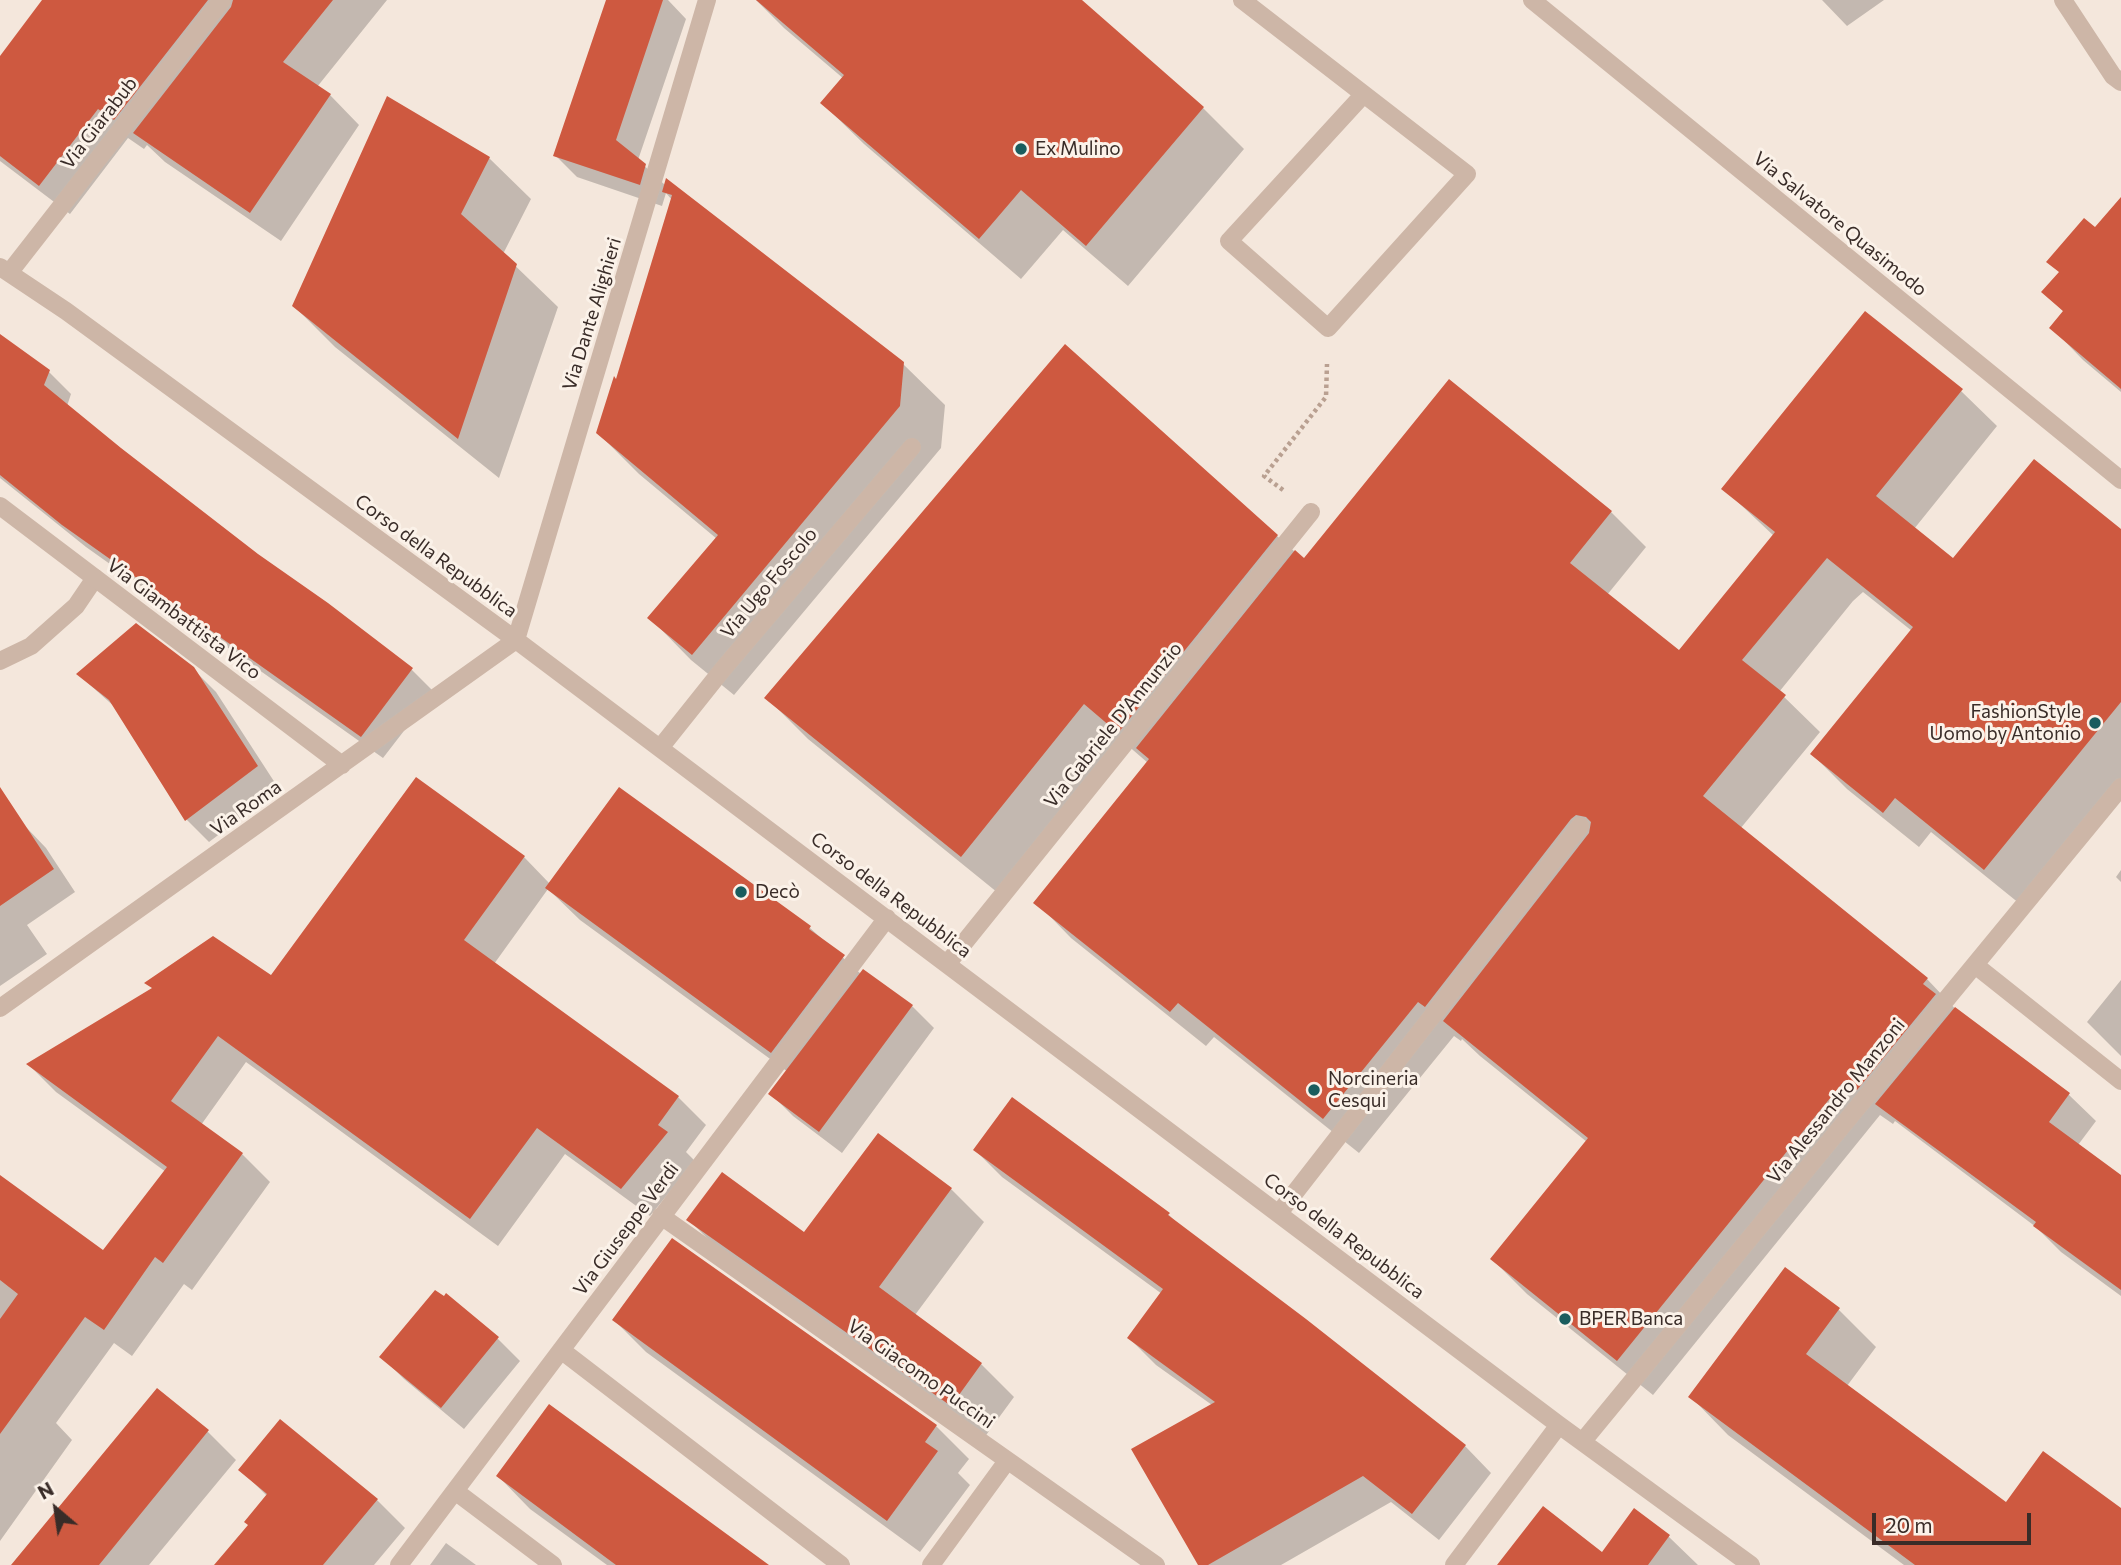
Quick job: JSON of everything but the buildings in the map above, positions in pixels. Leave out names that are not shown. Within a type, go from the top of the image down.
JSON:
[{"type":"street","name":"Via Giarabub","points":[[4,270],[222,0]]},
{"type":"street","name":"Via Dante Alighieri","points":[[516,640],[707,0]]},
{"type":"street","points":[[1242,0],[1467,174],[1328,328],[1229,241],[1363,95]]},
{"type":"street","name":"Via Salvatore Quasimodo","points":[[1532,0],[2121,480]]},
{"type":"street","points":[[2063,0],[2113,76],[2121,82]]},
{"type":"street","name":"Corso della Repubblica","points":[[4,270],[66,311],[516,640],[1559,1426],[1751,1565]]},
{"type":"street","name":"Via Ugo Foscolo","points":[[660,748],[723,669],[912,447]]},
{"type":"street","name":"Via Giambattista Vico","points":[[0,506],[342,765]]},
{"type":"street","name":"Via Gabriele D'Annunzio","points":[[947,964],[1311,512]]},
{"type":"street","points":[[0,661],[31,646],[76,606],[95,578]]},
{"type":"street","name":"Via Roma","points":[[0,1008],[516,640]]},
{"type":"street","name":"Via Alessandro Manzoni","points":[[1583,1441],[2121,787]]},
{"type":"street","points":[[1279,1213],[1580,826]]},
{"type":"street","name":"Via Giuseppe Verdi","points":[[399,1565],[887,918]]},
{"type":"street","points":[[1975,965],[2121,1081]]},
{"type":"street","name":"Via Giacomo Puccini","points":[[661,1216],[1156,1565]]},
{"type":"street","points":[[561,1350],[841,1565]]},
{"type":"street","points":[[1454,1565],[1559,1426]]},
{"type":"street","points":[[931,1565],[1007,1461]]},
{"type":"street","points":[[455,1491],[553,1565]]},
{"type":"path","points":[[1265,476],[1325,397]]},
{"type":"place","name":"Ex Mulino","points":[[1021,149]]},
{"type":"place","name":"FashionStyle Uomo by Antonio","points":[[2095,723]]},
{"type":"place","name":"Decò","points":[[741,892]]},
{"type":"place","name":"Norcineria Cesqui","points":[[1314,1090]]},
{"type":"place","name":"BPER Banca","points":[[1565,1319]]}]
